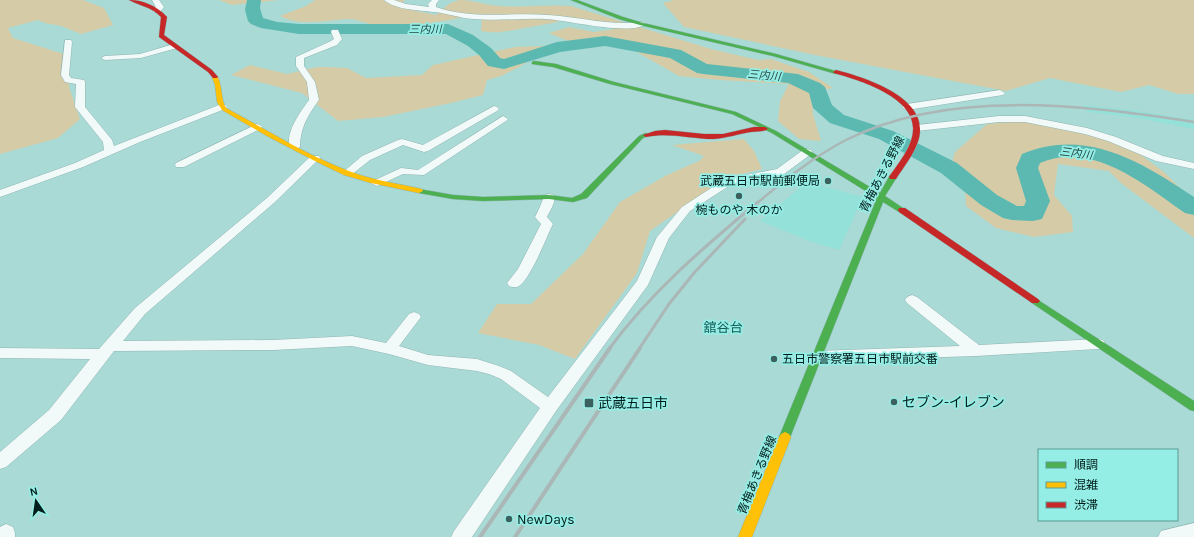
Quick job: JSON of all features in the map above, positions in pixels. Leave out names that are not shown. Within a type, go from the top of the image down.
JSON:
[{"type":"street","points":[[131,0],[147,4],[157,10],[164,18],[161,36],[210,71],[219,84],[222,107]]},
{"type":"street","points":[[155,0],[160,7],[157,10]]},
{"type":"street","points":[[387,0],[405,6],[439,10],[469,16],[548,17],[608,26],[631,26],[642,24]]},
{"type":"street","points":[[436,0],[432,4],[433,8],[439,10]]},
{"type":"street","name":"青梅あきる野線","points":[[573,0],[642,24],[752,49],[834,72],[879,88],[894,96],[907,107],[911,112],[917,128],[909,148],[881,197],[746,537]]},
{"type":"street","points":[[295,147],[295,138],[299,120],[314,100],[311,82],[300,66],[300,57],[328,47],[337,41],[338,39],[335,32]]},
{"type":"street","points":[[68,42],[65,75],[68,80],[81,82],[80,106],[108,142],[109,152]]},
{"type":"street","points":[[106,58],[141,56],[174,46]]},
{"type":"street","points":[[534,63],[554,65],[612,83],[734,113],[764,129]]},
{"type":"street","points":[[907,107],[1000,93]]},
{"type":"street","points":[[0,194],[79,165],[222,107]]},
{"type":"street","points":[[222,107],[314,158],[347,173],[377,183],[483,200],[549,197],[573,200],[584,196],[641,137],[660,133],[722,136],[756,128],[774,132],[881,197],[1194,407]]},
{"type":"street","points":[[347,173],[366,158],[402,142],[424,149],[494,109]]},
{"type":"street","points":[[377,183],[401,171],[420,173],[503,119]]},
{"type":"street","points":[[917,128],[999,119],[1025,119],[1087,130],[1160,159],[1194,166]]},
{"type":"street","points":[[180,165],[258,127]]},
{"type":"street","points":[[441,140],[460,147]]},
{"type":"street","points":[[461,537],[550,408],[644,282],[663,237],[686,209],[730,181],[780,172],[807,152]]},
{"type":"street","points":[[0,462],[55,415],[106,350],[140,311],[265,205],[314,158]]},
{"type":"street","points":[[514,283],[524,271],[547,224],[541,217],[549,201],[549,197]]},
{"type":"street","points":[[912,300],[976,351]]},
{"type":"street","points":[[389,349],[414,317]]},
{"type":"street","points":[[0,353],[273,345],[352,341],[389,349],[428,360],[477,365],[494,370],[506,375],[550,408]]},
{"type":"street","points":[[818,356],[976,351],[1098,344]]},
{"type":"street","points":[[1168,537],[1194,532]]},
{"type":"shaded area","points":[[0,0],[83,0],[104,8],[113,25],[81,34],[61,26],[38,20],[8,28],[13,38],[70,56],[69,87],[80,119],[58,138],[0,154]]},
{"type":"shaded area","points":[[219,0],[279,0],[232,5]]},
{"type":"shaded area","points":[[315,0],[404,0],[402,8],[436,15],[450,4],[460,0],[508,6],[571,6],[711,49],[758,60],[771,59],[809,72],[833,88],[812,92],[813,114],[821,141],[799,139],[778,121],[780,101],[789,84],[679,76],[628,47],[611,45],[573,45],[544,51],[519,67],[501,76],[487,80],[483,95],[383,117],[338,121],[302,93],[231,75],[250,65],[287,74],[317,67],[327,67],[347,68],[366,78],[422,75],[433,65],[515,47],[546,46],[568,41],[549,33],[569,27],[594,32],[615,29],[603,24],[561,19],[558,22],[508,31],[487,32],[481,31],[482,14],[405,26],[379,26],[349,19],[305,22],[280,16],[306,6]]},
{"type":"shaded area","points":[[674,0],[1194,0],[1194,94],[1178,94],[1149,85],[1121,92],[1050,78],[1006,91],[815,55],[684,27],[663,3]]},
{"type":"shaded area","points":[[1083,105],[1137,111],[1194,120],[1194,129],[1138,118],[1088,112]]},
{"type":"shaded area","points":[[1022,121],[1095,135],[1137,152],[1165,173],[1194,202],[1194,238],[1121,183],[1109,171],[1058,164],[1054,195],[1072,216],[1073,232],[1034,237],[996,228],[966,206],[965,187],[948,176],[955,152],[987,124]]},
{"type":"shaded area","points":[[744,139],[754,151],[762,169],[726,178],[650,231],[637,273],[575,359],[539,345],[478,333],[497,304],[531,304],[583,254],[620,202],[667,175],[699,161],[704,156],[672,145]]},
{"type":"shaded area","points":[[807,182],[863,197],[839,250],[812,242],[760,221]]},
{"type":"waterway","name":"三内川","points":[[254,0],[253,10],[256,21],[267,25],[299,29],[448,29],[474,42],[485,51],[494,62],[504,64],[557,47],[605,41],[675,54],[703,69],[792,78],[813,87],[818,91],[823,108],[837,119],[886,135],[949,168],[989,200],[1012,213],[1033,214],[1038,201],[1027,168],[1030,159],[1042,154],[1069,150],[1097,154],[1135,169],[1194,208]]},
{"type":"railway","points":[[757,203],[811,161],[846,140],[886,124],[928,113],[972,107],[1017,105],[1108,110],[1194,122]]},
{"type":"railway","points":[[609,349],[625,328],[660,289],[698,253],[758,202]]},
{"type":"railway","points":[[639,349],[669,304],[694,273],[745,219]]},
{"type":"railway","points":[[480,537],[610,348]]},
{"type":"railway","points":[[515,537],[640,348]]},
{"type":"traffic: fast","points":[[573,0],[621,18],[642,24],[774,55],[836,72]]},
{"type":"traffic: fast","points":[[534,63],[554,65],[612,83],[734,113],[774,132],[902,210]]},
{"type":"traffic: fast","points":[[419,191],[453,197],[483,199],[549,197],[573,200],[584,196],[641,137],[646,135]]},
{"type":"traffic: fast","points":[[785,437],[881,197],[893,177]]},
{"type":"traffic: fast","points":[[1035,301],[1194,407]]},
{"type":"traffic: slow","points":[[215,77],[218,85],[220,102],[224,109],[300,151],[347,173],[374,181],[419,191]]},
{"type":"traffic: slow","points":[[745,537],[785,437]]},
{"type":"traffic: jam","points":[[131,0],[149,6],[161,14],[164,17],[161,36],[210,71],[215,77]]},
{"type":"traffic: jam","points":[[836,72],[859,79],[887,91],[909,108],[916,119],[917,130],[914,142],[893,177]]},
{"type":"traffic: jam","points":[[646,135],[665,132],[704,136],[723,136],[754,129],[765,129]]},
{"type":"traffic: jam","points":[[902,210],[1035,301]]},
{"type":"place","name":"武蔵五日市駅前郵便局","points":[[828,181]]},
{"type":"place","name":"椀ものや 木のか","points":[[739,196]]},
{"type":"place","name":"五日市警察署五日市駅前交番","points":[[774,359]]},
{"type":"place","name":"セブン-イレブン","points":[[894,402]]},
{"type":"place","name":"武蔵五日市","points":[[589,403]]},
{"type":"place","name":"NewDays","points":[[509,519]]},
{"type":"district","name":"舘谷台","points":[[723,327]]}]
